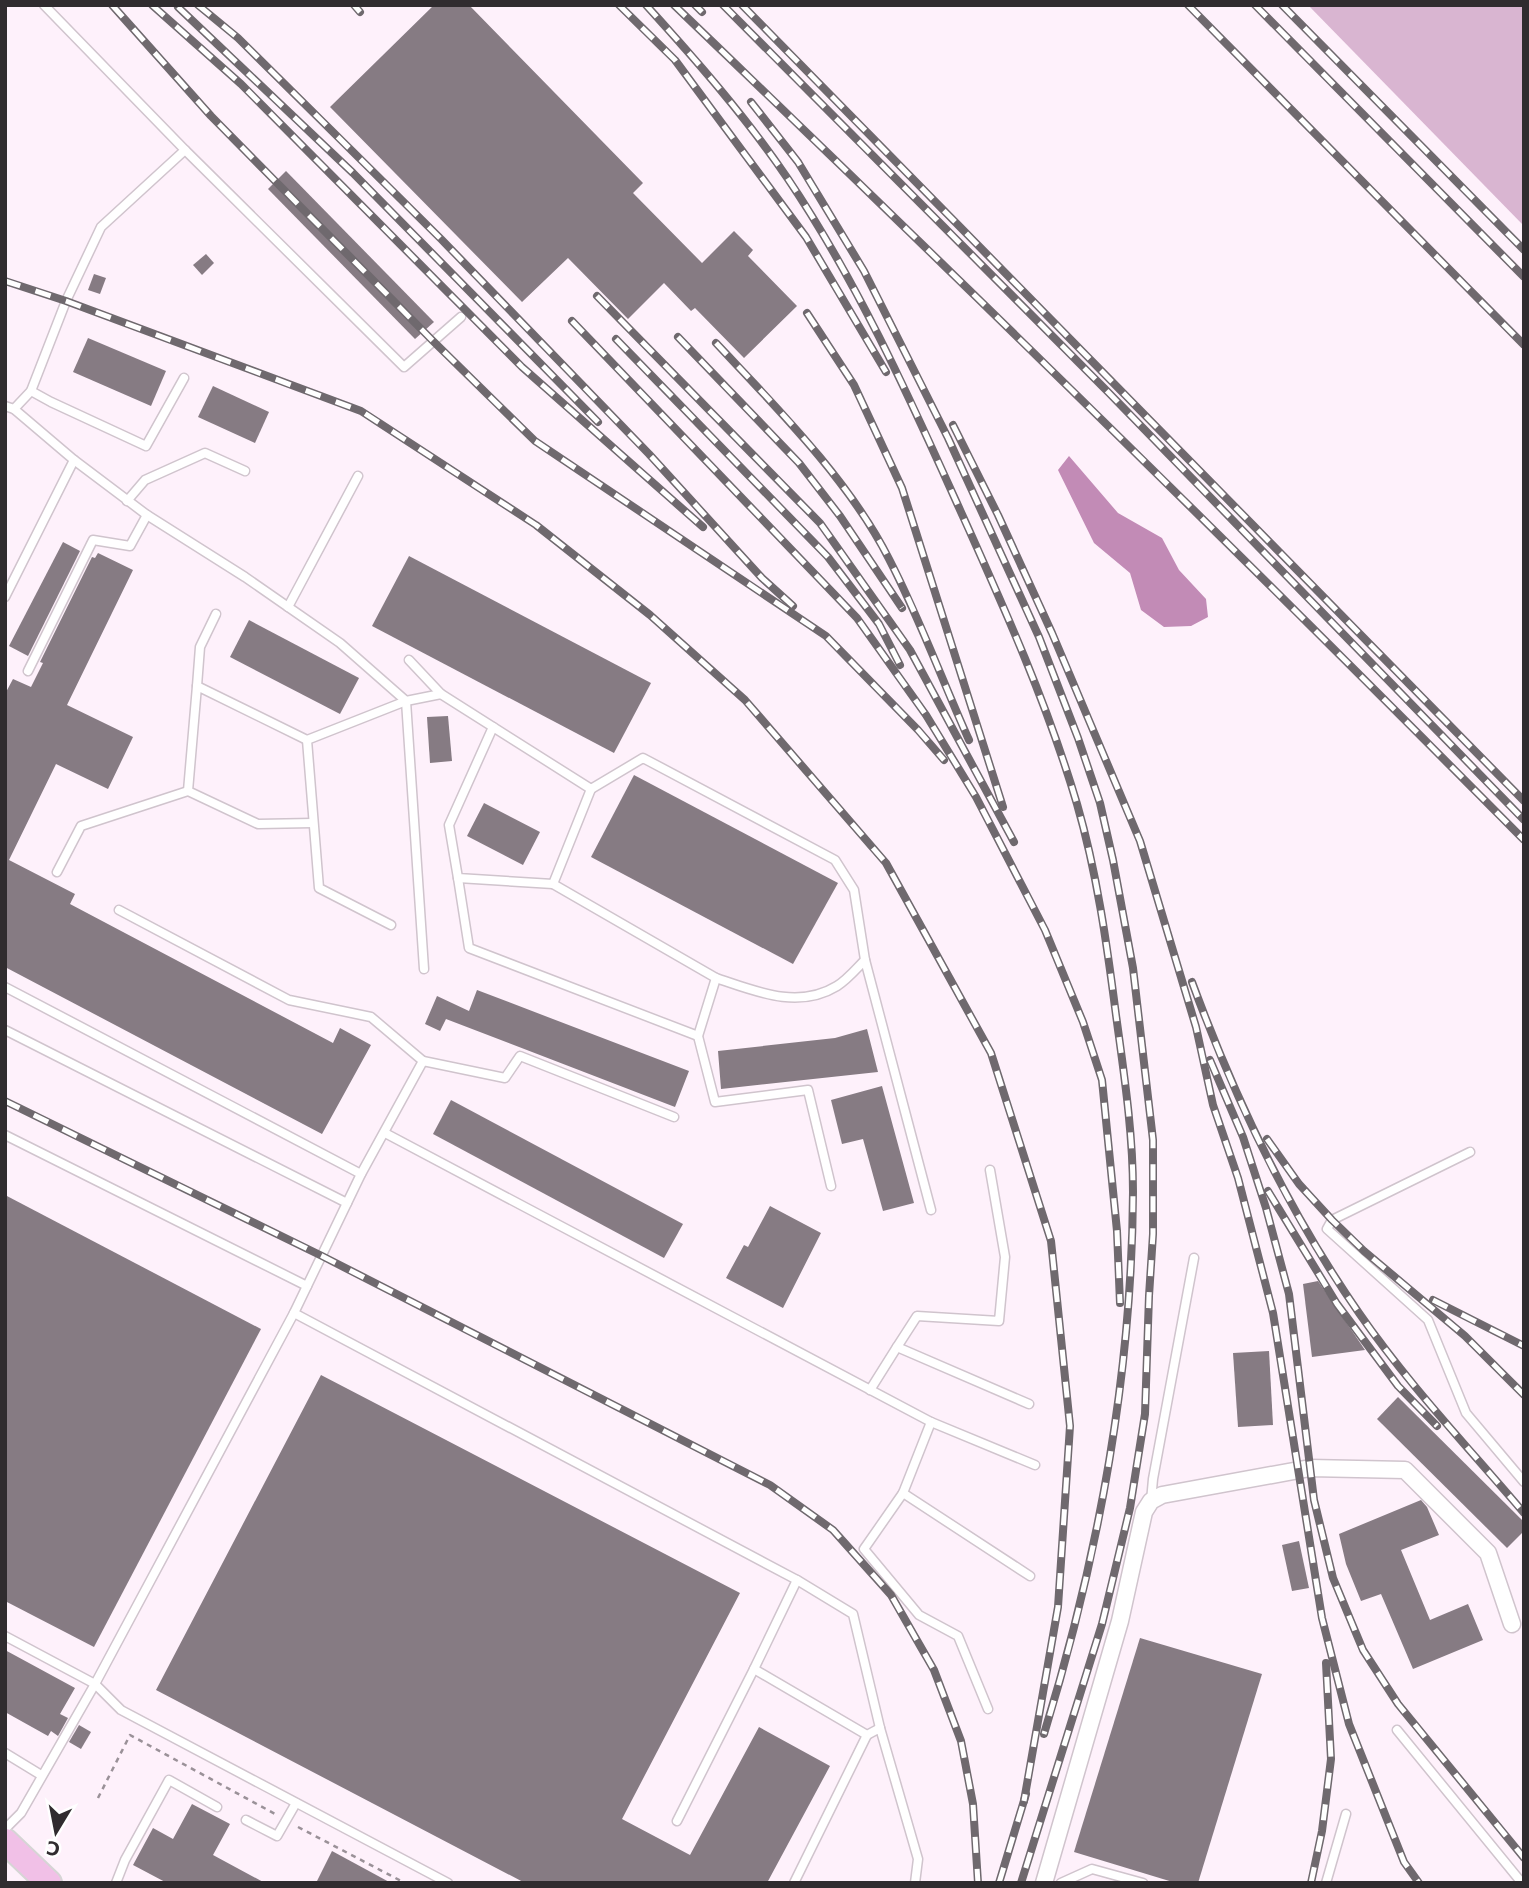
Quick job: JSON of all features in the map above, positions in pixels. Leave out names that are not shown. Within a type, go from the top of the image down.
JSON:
[{"type":"main road","points":[[5,1842],[49,1883]]},
{"type":"street","points":[[1044,1883],[1120,1621],[1144,1512],[1151,1501],[1162,1495],[1310,1468],[1405,1470],[1489,1553],[1512,1624]]},
{"type":"lane","points":[[44,5],[184,150],[404,367],[461,317]]},
{"type":"lane","points":[[184,150],[101,227],[66,301],[31,391],[9,408],[147,516],[340,643],[406,701],[424,969]]},
{"type":"lane","points":[[31,391],[146,446],[184,378]]},
{"type":"lane","points":[[127,500],[145,480],[205,453],[245,471]]},
{"type":"lane","points":[[5,597],[74,460]]},
{"type":"lane","points":[[288,607],[358,477]]},
{"type":"lane","points":[[28,671],[93,540],[131,546],[147,516]]},
{"type":"lane","points":[[188,791],[200,647],[216,614]]},
{"type":"lane","points":[[409,660],[442,694],[591,789]]},
{"type":"lane","points":[[197,687],[307,740],[406,701],[442,694]]},
{"type":"lane","points":[[493,727],[449,825],[469,948],[698,1036]]},
{"type":"lane","points":[[307,740],[318,888],[391,925]]},
{"type":"lane","points":[[553,884],[591,789],[643,758],[835,860],[854,890],[865,960],[931,1210]]},
{"type":"lane","points":[[57,872],[82,826],[188,791],[258,824],[313,823]]},
{"type":"lane","points":[[458,878],[553,884],[716,978],[768,995],[804,999],[837,986],[865,960]]},
{"type":"lane","points":[[119,910],[289,1000],[370,1017],[423,1061],[505,1078],[520,1056],[674,1117]]},
{"type":"lane","points":[[716,978],[698,1036],[715,1102],[808,1090],[831,1186]]},
{"type":"lane","points":[[5,987],[361,1174]]},
{"type":"lane","points":[[5,1030],[347,1203]]},
{"type":"lane","points":[[5,1829],[21,1813],[95,1684],[294,1314],[361,1174],[423,1061]]},
{"type":"lane","points":[[385,1133],[931,1422],[1035,1465]]},
{"type":"lane","points":[[5,1135],[307,1286]]},
{"type":"lane","points":[[1470,1152],[1332,1220],[1328,1228],[1428,1320],[1465,1413],[1524,1482]]},
{"type":"lane","points":[[870,1390],[918,1316],[999,1321],[1004,1256],[990,1170]]},
{"type":"lane","points":[[1151,1501],[1194,1258]]},
{"type":"lane","points":[[294,1314],[797,1580],[853,1614],[880,1728],[918,1859],[915,1883]]},
{"type":"lane","points":[[897,1347],[1029,1404]]},
{"type":"lane","points":[[931,1422],[904,1493],[864,1549],[919,1615],[958,1636],[988,1709]]},
{"type":"lane","points":[[904,1493],[1030,1576]]},
{"type":"lane","points":[[677,1821],[797,1580]]},
{"type":"lane","points":[[5,1636],[95,1684],[121,1710],[448,1883]]},
{"type":"lane","points":[[754,1669],[867,1735]]},
{"type":"lane","points":[[794,1883],[867,1735],[880,1728]]},
{"type":"lane","points":[[1397,1730],[1522,1883]]},
{"type":"lane","points":[[5,1754],[41,1775]]},
{"type":"lane","points":[[116,1883],[125,1860],[169,1780],[217,1807]]},
{"type":"lane","points":[[246,1820],[277,1836],[296,1802]]},
{"type":"lane","points":[[1326,1883],[1346,1814]]},
{"type":"lane","points":[[1061,1883],[1092,1869],[1143,1883]]},
{"type":"path","points":[[98,1797],[130,1735],[405,1883]]},
{"type":"shaded area","points":[[1308,5],[1524,5],[1524,226]]},
{"type":"shaded area","points":[[1069,456],[1118,513],[1162,538],[1179,570],[1206,599],[1208,617],[1191,626],[1164,627],[1141,610],[1130,573],[1094,543],[1058,470]]},
{"type":"building","points":[[434,5],[469,5],[643,183],[633,193],[702,263],[734,231],[753,250],[748,256],[797,306],[744,358],[695,308],[691,311],[664,283],[628,319],[568,258],[522,302],[330,107]]},
{"type":"building","points":[[286,171],[434,322],[415,339],[268,189]]},
{"type":"building","points":[[206,254],[214,263],[202,275],[193,265]]},
{"type":"building","points":[[94,274],[106,278],[100,294],[88,290]]},
{"type":"building","points":[[88,338],[166,371],[151,406],[73,372]]},
{"type":"building","points":[[213,386],[269,412],[255,443],[198,417]]},
{"type":"building","points":[[63,542],[80,551],[28,656],[9,646]]},
{"type":"building","points":[[98,553],[133,570],[67,705],[133,737],[108,789],[56,764],[9,860],[75,894],[70,904],[333,1043],[340,1028],[371,1045],[322,1134],[5,967],[5,694],[13,679],[31,687],[43,663],[40,662],[92,557],[95,558]]},
{"type":"building","points":[[409,556],[651,683],[614,753],[372,626]]},
{"type":"building","points":[[249,620],[359,678],[340,714],[230,657]]},
{"type":"building","points":[[448,716],[452,761],[430,763],[427,717]]},
{"type":"building","points":[[634,775],[838,883],[793,964],[591,857]]},
{"type":"building","points":[[484,803],[540,832],[523,865],[467,836]]},
{"type":"building","points":[[477,990],[689,1071],[675,1107],[446,1019],[440,1031],[425,1024],[437,996],[469,1011]]},
{"type":"building","points":[[867,1029],[878,1072],[721,1089],[718,1051],[835,1038]]},
{"type":"building","points":[[882,1086],[914,1203],[883,1211],[863,1139],[842,1144],[831,1100]]},
{"type":"building","points":[[451,1100],[683,1224],[664,1258],[433,1134]]},
{"type":"building","points":[[5,1195],[261,1329],[94,1647],[5,1601]]},
{"type":"building","points":[[770,1206],[821,1233],[783,1308],[726,1278],[744,1245],[748,1247]]},
{"type":"building","points":[[1318,1281],[1365,1350],[1312,1357],[1303,1284]]},
{"type":"building","points":[[1269,1351],[1273,1425],[1238,1427],[1233,1353]]},
{"type":"building","points":[[321,1375],[740,1593],[622,1819],[690,1855],[759,1727],[830,1766],[767,1883],[525,1883],[156,1690]]},
{"type":"building","points":[[1398,1397],[1524,1522],[1524,1531],[1507,1548],[1377,1419]]},
{"type":"building","points":[[1421,1500],[1427,1507],[1439,1535],[1401,1550],[1430,1620],[1468,1604],[1483,1640],[1413,1669],[1381,1594],[1361,1601],[1346,1564],[1339,1534]]},
{"type":"building","points":[[1299,1541],[1309,1588],[1292,1591],[1282,1545]]},
{"type":"building","points":[[1140,1638],[1262,1674],[1198,1883],[1176,1883],[1074,1852]]},
{"type":"building","points":[[5,1650],[75,1688],[60,1714],[68,1718],[58,1736],[51,1731],[48,1736],[5,1712]]},
{"type":"building","points":[[79,1725],[91,1732],[81,1749],[69,1742]]},
{"type":"building","points":[[192,1804],[230,1824],[213,1855],[265,1883],[167,1883],[133,1865],[153,1828],[173,1839]]},
{"type":"building","points":[[332,1851],[391,1883],[316,1883]]},
{"type":"railway","points":[[112,5],[211,116],[535,441],[826,636],[944,760]]},
{"type":"railway","points":[[152,5],[241,84],[522,367],[703,527]]},
{"type":"railway","points":[[198,5],[238,38],[441,239],[649,454],[762,578],[793,606]]},
{"type":"railway","points":[[354,5],[360,12]]},
{"type":"railway","points":[[619,5],[675,60],[806,237],[886,372]]},
{"type":"railway","points":[[646,5],[720,89],[772,156],[813,217],[879,336],[1022,651],[1065,765],[1090,856],[1109,962],[1130,1125],[1133,1170],[1131,1261],[1119,1398],[1096,1534],[1081,1601],[1044,1734]]},
{"type":"railway","points":[[674,5],[1102,420],[1524,840]]},
{"type":"railway","points":[[695,5],[702,12]]},
{"type":"railway","points":[[723,5],[1108,392],[1524,820]]},
{"type":"railway","points":[[742,5],[1524,801]]},
{"type":"railway","points":[[1188,5],[1524,345]]},
{"type":"railway","points":[[1255,5],[1524,277]]},
{"type":"railway","points":[[1282,5],[1524,250]]},
{"type":"railway","points":[[178,7],[353,173],[598,422]]},
{"type":"railway","points":[[751,102],[798,162],[864,271],[948,438],[1039,637],[1100,803],[1133,968],[1153,1140],[1153,1234],[1145,1414],[1130,1508],[1102,1624],[1021,1883]]},
{"type":"railway","points":[[5,281],[66,301],[361,411],[536,525],[650,615],[745,700],[886,863],[991,1053],[1051,1241],[1070,1426],[1058,1607],[1024,1801]]},
{"type":"railway","points":[[597,296],[820,523],[910,650],[1014,842]]},
{"type":"railway","points":[[807,313],[854,385],[902,488],[1003,807]]},
{"type":"railway","points":[[572,321],[857,618],[926,715],[976,797],[1045,930],[1083,1022],[1102,1080],[1117,1231],[1120,1303]]},
{"type":"railway","points":[[678,337],[799,463],[840,516],[902,608]]},
{"type":"railway","points":[[616,339],[828,557],[879,624],[900,665]]},
{"type":"railway","points":[[716,343],[810,445],[873,530],[910,603],[969,740]]},
{"type":"railway","points":[[953,425],[1052,633],[1140,841],[1196,1027],[1213,1105],[1238,1178],[1273,1313],[1322,1618],[1349,1724],[1404,1862],[1419,1883]]},
{"type":"railway","points":[[1192,982],[1226,1069],[1265,1153],[1333,1274],[1398,1365],[1524,1513]]},
{"type":"railway","points":[[1210,1060],[1243,1137],[1266,1208],[1289,1294],[1314,1500],[1333,1578],[1363,1650],[1398,1704],[1524,1858]]},
{"type":"railway","points":[[5,1101],[322,1256],[770,1485],[833,1530],[891,1595],[934,1670],[961,1741],[973,1804],[978,1883]]},
{"type":"railway","points":[[1267,1139],[1299,1184],[1332,1220],[1364,1251],[1465,1336],[1524,1395]]},
{"type":"railway","points":[[1268,1191],[1337,1304],[1398,1386],[1437,1426]]},
{"type":"railway","points":[[1433,1300],[1524,1346]]},
{"type":"railway","points":[[1311,1883],[1322,1831],[1331,1759],[1326,1663]]},
{"type":"railway","points":[[999,1883],[1026,1794]]}]
